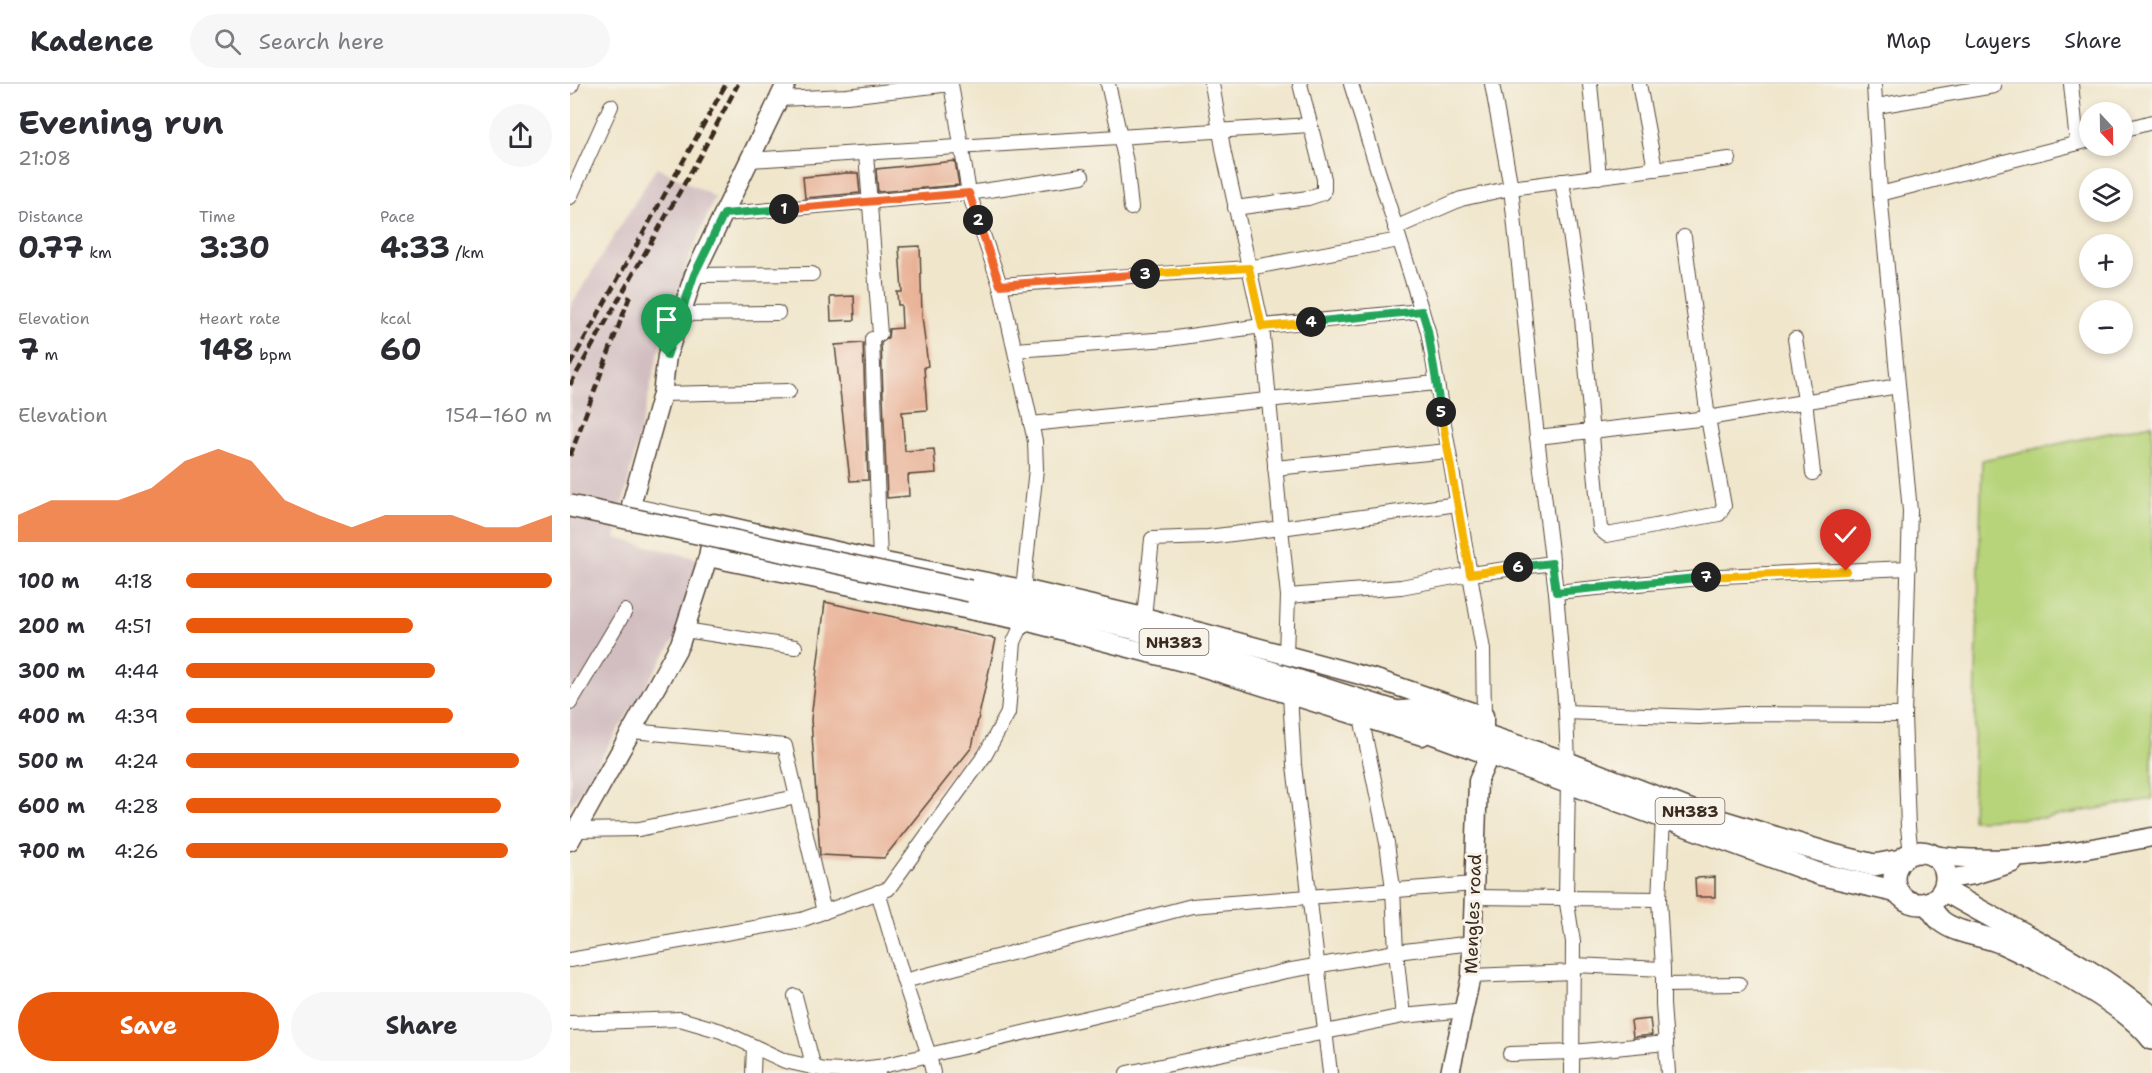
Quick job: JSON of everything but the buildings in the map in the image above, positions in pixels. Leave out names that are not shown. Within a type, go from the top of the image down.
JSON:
[{"type":"highway","name":"NH383","points":[[570,506],[1132,628],[1368,711]]},
{"type":"highway","points":[[1368,711],[1420,710],[1485,742]]},
{"type":"highway","name":"NH383","points":[[1485,742],[1568,773],[1837,856],[1874,865],[1914,856]]},
{"type":"highway","name":"NH383","points":[[1568,773],[1663,818],[1819,874],[1898,892],[1906,900],[1927,903],[1942,921],[1956,929],[1999,942],[2087,988],[2143,1027],[2152,1039]]},
{"type":"highway","points":[[1898,892],[1895,870],[1914,856],[1937,858],[1945,869],[1945,885],[1937,898],[1927,903]]},
{"type":"highway","points":[[1945,885],[2094,973],[2126,995],[2152,1017]]},
{"type":"main road","points":[[631,505],[662,394],[667,356],[694,275],[783,92]]},
{"type":"main road","points":[[574,835],[680,644],[708,557],[714,524],[1144,617],[1379,680],[1485,742]]},
{"type":"main road","points":[[708,557],[1029,622],[1195,664],[1290,695],[1368,711],[1455,746],[1485,742]]},
{"type":"main road","points":[[938,604],[944,574]]},
{"type":"main road","name":"Mengles road","points":[[1450,1073],[1471,976],[1478,781],[1485,742]]},
{"type":"main road","points":[[1945,885],[2032,857],[2152,837]]},
{"type":"main road","points":[[1914,856],[2032,857]]},
{"type":"street","points":[[783,92],[847,96],[951,84],[969,193],[1000,285],[1035,441],[1036,469],[1023,589]]},
{"type":"street","points":[[1108,84],[1126,162],[1131,208]]},
{"type":"street","points":[[1212,84],[1235,208],[1262,327],[1288,596],[1286,654]]},
{"type":"street","points":[[1235,208],[1308,198],[1323,193],[1324,179],[1300,84]]},
{"type":"street","points":[[1351,84],[1428,331],[1483,650],[1485,742]]},
{"type":"street","points":[[1492,84],[1511,188],[1556,592],[1566,712],[1568,773],[1566,897],[1573,942],[1572,1073]]},
{"type":"street","points":[[1590,84],[1599,177]]},
{"type":"street","points":[[1639,84],[1655,169]]},
{"type":"street","points":[[1874,84],[1880,194],[1910,511],[1904,715],[1908,827],[1914,856]]},
{"type":"street","points":[[2071,84],[2079,122]]},
{"type":"street","points":[[1877,106],[1994,86]]},
{"type":"street","points":[[570,197],[611,106]]},
{"type":"street","points":[[2133,127],[2152,122]]},
{"type":"street","points":[[749,160],[1310,125]]},
{"type":"street","points":[[1880,194],[2079,142]]},
{"type":"street","points":[[866,154],[876,337],[880,561]]},
{"type":"street","points":[[1000,285],[1249,268],[1397,234],[1461,199],[1511,188],[1729,159]]},
{"type":"street","points":[[724,214],[969,193],[1082,176]]},
{"type":"street","points":[[1562,181],[1581,306],[1600,529],[1607,535],[1719,514],[1724,506],[1708,418],[1684,237]]},
{"type":"street","points":[[694,275],[812,274]]},
{"type":"street","points":[[1015,350],[1168,339],[1422,311]]},
{"type":"street","points":[[681,314],[778,313]]},
{"type":"street","points":[[1795,339],[1813,473]]},
{"type":"street","points":[[1031,424],[1436,384]]},
{"type":"street","points":[[1537,437],[1708,418],[1898,386]]},
{"type":"street","points":[[662,394],[789,391]]},
{"type":"street","points":[[1275,468],[1448,451]]},
{"type":"street","points":[[1144,617],[1152,539],[1208,537],[1458,504]]},
{"type":"street","points":[[631,505],[714,524]]},
{"type":"street","points":[[1288,596],[1401,587],[1470,574],[1552,563]]},
{"type":"street","points":[[1556,592],[1719,576],[1909,568]]},
{"type":"street","points":[[570,703],[625,611]]},
{"type":"street","points":[[570,960],[801,920],[888,889],[985,755],[1008,713],[1014,642],[1020,629],[1029,622]]},
{"type":"street","points":[[685,630],[795,647]]},
{"type":"street","points":[[1290,695],[1294,765],[1330,1073]]},
{"type":"street","points":[[1368,711],[1393,889],[1396,952],[1403,1016]]},
{"type":"street","points":[[1566,712],[1699,717],[1743,714],[1904,715]]},
{"type":"street","points":[[633,731],[785,746],[824,912]]},
{"type":"street","points":[[574,835],[639,829],[797,797]]},
{"type":"street","points":[[1663,818],[1659,898],[1668,1073]]},
{"type":"street","points":[[904,981],[1192,906],[1393,889],[1473,890],[1566,897],[1659,898]]},
{"type":"street","points":[[878,892],[933,1073]]},
{"type":"street","points":[[570,1023],[680,1019],[721,1031],[785,1061],[814,1068],[842,1071],[878,1070],[929,1055],[1286,971],[1396,952],[1473,943]]},
{"type":"street","points":[[1471,976],[1573,968],[1663,969]]},
{"type":"street","points":[[1663,984],[1739,984]]},
{"type":"street","points":[[795,996],[814,1068]]},
{"type":"street","points":[[1127,1073],[1403,1016],[1465,1010]]},
{"type":"street","points":[[1510,1054],[1573,1052],[1666,1043]]},
{"type":"street","points":[[753,1073],[754,1047]]},
{"type":"shaded area","points":[[657,167],[715,197],[687,264],[661,342],[615,538],[699,559],[688,618],[570,807],[570,307]]},
{"type":"green space","points":[[2152,424],[2152,799],[2045,818],[1972,820],[1982,460]]},
{"type":"railway","points":[[570,365],[726,84]]},
{"type":"railway","points":[[570,385],[700,156],[738,84]]},
{"type":"railway","points":[[570,456],[631,293]]},
{"type":"route","points":[[667,356],[694,275],[724,214],[969,193],[1000,285],[1249,268],[1262,327],[1422,311],[1428,331],[1470,574],[1552,563],[1556,592],[1719,576],[1846,571]]}]
